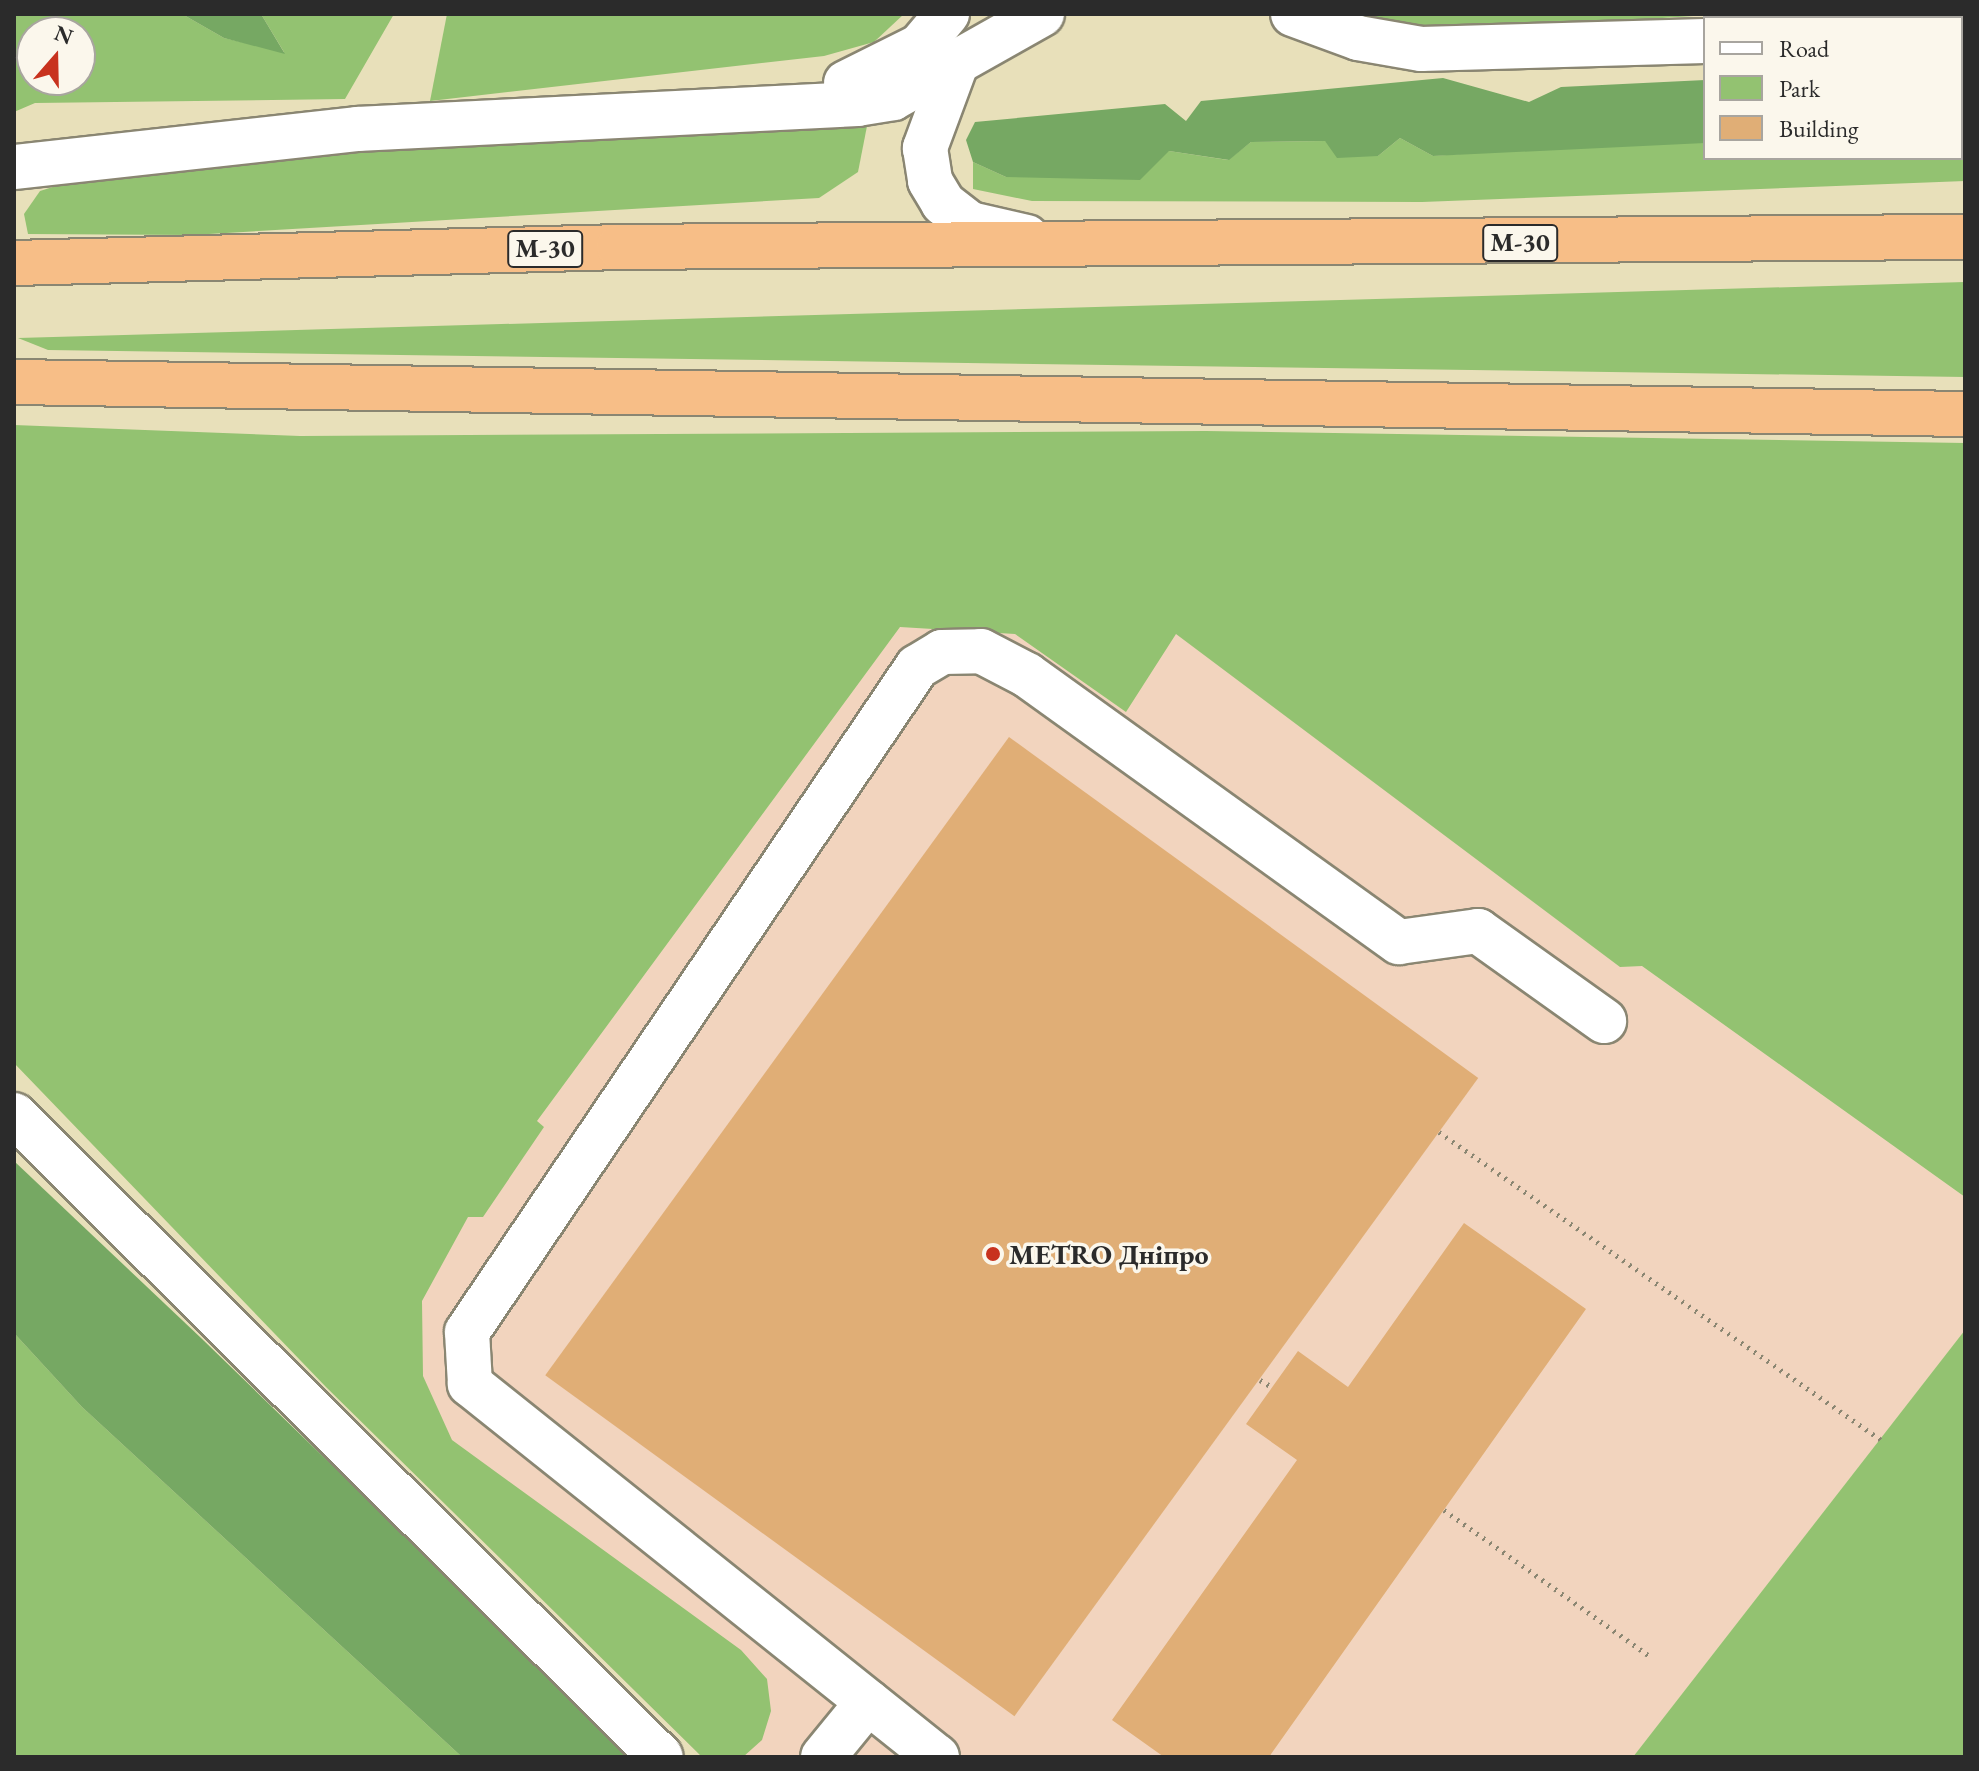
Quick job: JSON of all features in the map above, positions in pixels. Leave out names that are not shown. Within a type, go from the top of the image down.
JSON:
[{"type":"highway","name":"М-30","points":[[14,263],[619,247],[1076,249],[1965,237]]},
{"type":"highway","points":[[14,382],[1965,414]]},
{"type":"street","points":[[790,102],[887,68],[920,46],[947,14]]},
{"type":"street","points":[[17,169],[357,129],[893,98],[1042,14]]},
{"type":"street","points":[[1293,14],[1358,38],[1421,49],[1703,41]]},
{"type":"street","points":[[956,64],[925,148],[943,203],[970,224],[1076,249]]},
{"type":"street","points":[[937,1757],[470,1384],[467,1332],[917,667],[942,652],[981,651],[1027,675],[1399,942],[1478,931],[1604,1021]]},
{"type":"street","points":[[14,1115],[661,1757]]},
{"type":"street","points":[[823,1757],[868,1702]]},
{"type":"path","points":[[1439,1132],[1884,1442]]},
{"type":"path","points":[[1260,1380],[1272,1387]]},
{"type":"path","points":[[1444,1510],[1651,1657]]},
{"type":"shaded area","points":[[900,627],[1015,634],[1126,712],[1176,633],[1620,967],[1642,966],[1965,1197],[1965,1330],[1633,1757],[702,1757],[326,1387],[537,1121]]},
{"type":"green space","points":[[14,14],[182,14],[224,38],[284,52],[261,14],[394,14],[345,99],[35,103],[14,112]]},
{"type":"green space","points":[[182,14],[261,14],[285,54],[224,38]]},
{"type":"green space","points":[[447,14],[904,14],[874,42],[824,56],[430,101]]},
{"type":"green space","points":[[1346,14],[1724,14],[1447,32]]},
{"type":"green space","points":[[1443,78],[1529,102],[1561,87],[1703,80],[1703,143],[1433,156],[1400,138],[1378,156],[1337,158],[1325,141],[1251,142],[1229,160],[1169,151],[1140,180],[1006,177],[973,162],[966,140],[975,122],[1165,104],[1186,121],[1201,101]]},
{"type":"green space","points":[[868,121],[858,172],[819,198],[192,235],[28,234],[24,214],[40,191],[113,168]]},
{"type":"green space","points":[[1400,138],[1433,156],[1638,141],[1703,143],[1703,160],[1963,160],[1965,141],[1965,181],[1422,202],[1032,201],[973,189],[973,162],[1006,177],[1049,175],[1169,151],[1228,160],[1251,142],[1325,141],[1378,156]]},
{"type":"green space","points":[[1965,282],[1965,377],[48,350],[18,338]]},
{"type":"green space","points":[[14,425],[300,436],[1206,431],[1965,443],[1965,1197],[1642,966],[1620,967],[1176,634],[1126,712],[1015,634],[900,627],[537,1121],[544,1127],[483,1217],[468,1217],[422,1301],[423,1376],[452,1440],[741,1650],[767,1679],[771,1711],[762,1740],[743,1757],[702,1757],[326,1387],[14,1063]]},
{"type":"green space","points":[[14,1161],[633,1757],[462,1757],[82,1407],[14,1333]]},
{"type":"green space","points":[[1965,1330],[1965,1757],[1633,1757]]},
{"type":"green space","points":[[14,1333],[82,1407],[462,1757],[14,1757]]},
{"type":"building","name":"METRO Дніпро","points":[[1009,737],[1478,1078],[1014,1716],[545,1375]]},
{"type":"building","points":[[1464,1223],[1586,1309],[1269,1757],[1164,1757],[1112,1720],[1297,1460],[1246,1424],[1298,1351],[1348,1387]]},
{"type":"place","name":"METRO Дніпро","points":[[993,1254]]}]
